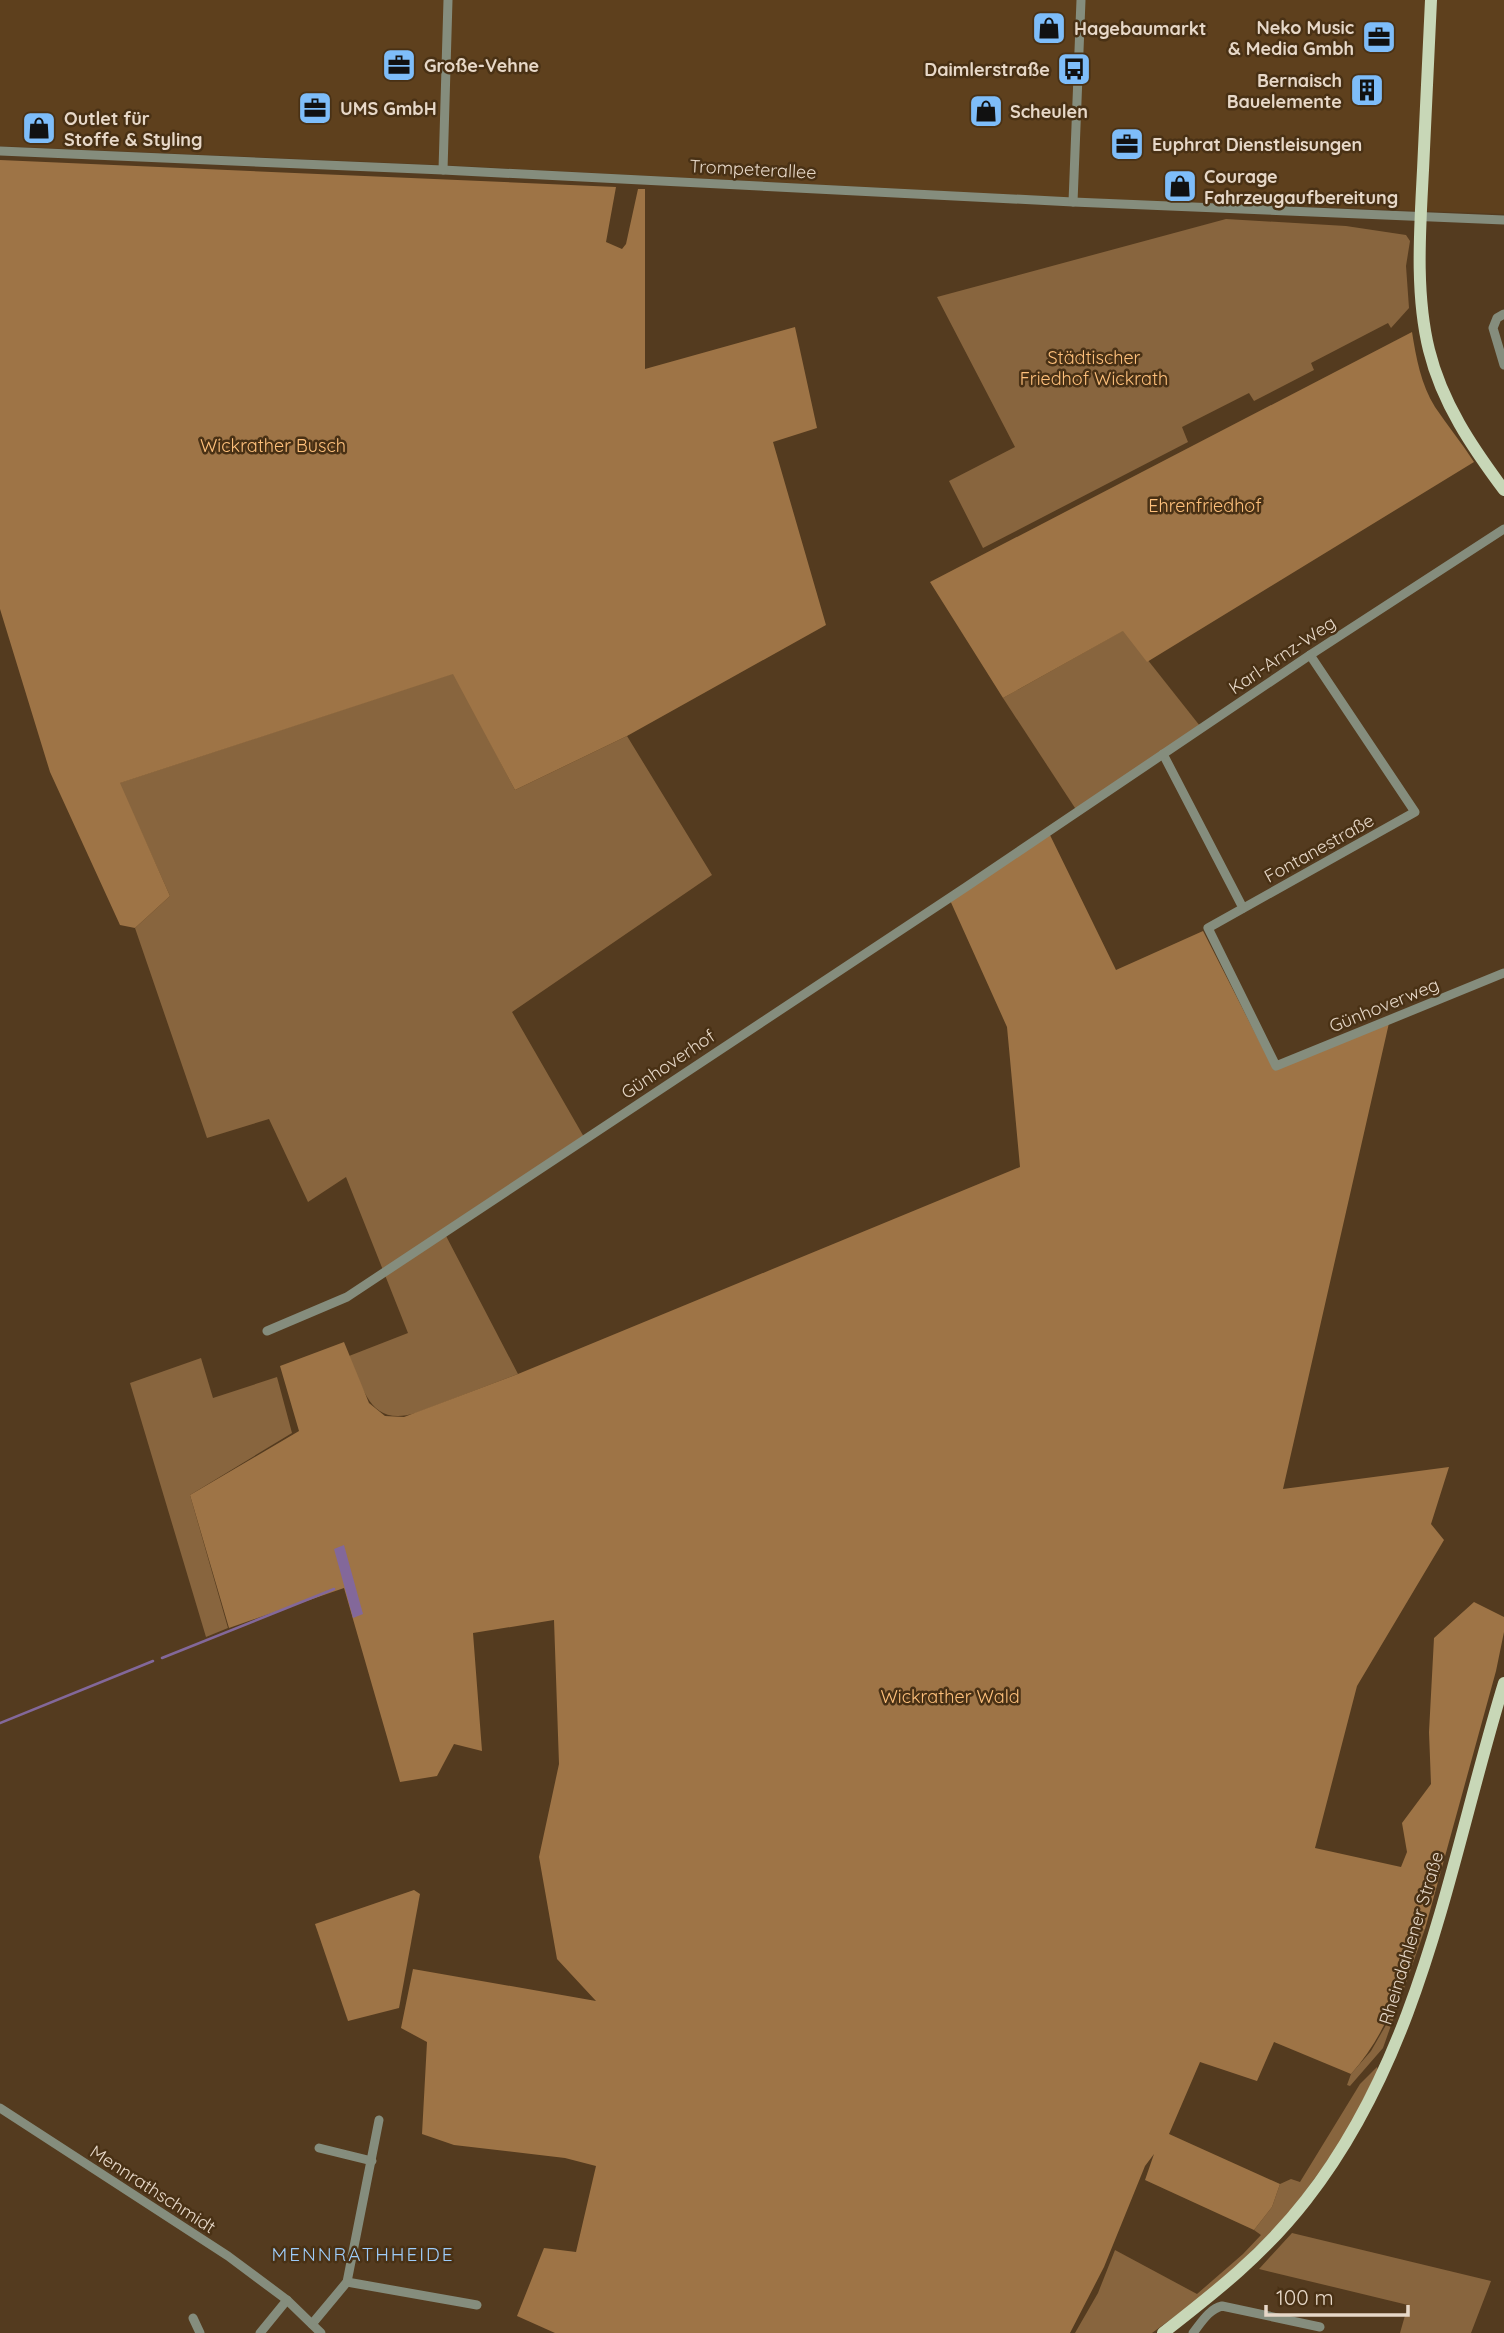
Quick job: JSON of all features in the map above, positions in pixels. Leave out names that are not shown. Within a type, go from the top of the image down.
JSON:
[{"type":"main road","points":[[1430,0],[1421,216],[1423,323],[1429,351],[1460,427],[1504,490]]},
{"type":"main road","name":"Rheindahlener Straße","points":[[1163,2333],[1228,2283],[1270,2242],[1307,2199],[1369,2101],[1418,1988],[1504,1683]]},
{"type":"street","points":[[443,170],[449,0]]},
{"type":"street","points":[[1073,202],[1081,0]]},
{"type":"street","name":"Trompeterallee","points":[[0,151],[1504,220]]},
{"type":"street","points":[[1504,314],[1497,318],[1493,328],[1504,365]]},
{"type":"street","name":"Karl-Arnz-Weg","points":[[1080,810],[1310,655],[1504,529]]},
{"type":"street","name":"Fontanestraße","points":[[1276,1066],[1208,928],[1415,812],[1310,655]]},
{"type":"street","points":[[1163,754],[1242,908]]},
{"type":"street","name":"Günhoverhof","points":[[267,1331],[347,1297],[1080,810]]},
{"type":"street","name":"Günhoverweg","points":[[1276,1066],[1504,973]]},
{"type":"street","name":"Mennrathschmidt","points":[[0,2108],[228,2256],[287,2300],[321,2333]]},
{"type":"street","points":[[312,2324],[347,2282],[379,2120]]},
{"type":"street","points":[[319,2148],[372,2161]]},
{"type":"street","points":[[347,2282],[477,2305]]},
{"type":"street","points":[[260,2333],[287,2300]]},
{"type":"street","points":[[1193,2333],[1209,2314],[1222,2306],[1320,2327]]},
{"type":"street","points":[[193,2318],[200,2333]]},
{"type":"shaded area","points":[[0,0],[1504,0],[1504,214],[1077,198],[443,165],[0,146]]},
{"type":"shaded area","points":[[344,1545],[363,1614],[353,1618],[334,1549]]},
{"type":"green space","name":"Wickrather Busch","points":[[0,160],[616,187],[606,242],[622,249],[626,244],[638,189],[645,189],[645,369],[795,327],[817,428],[773,442],[826,625],[627,736],[515,790],[453,674],[120,783],[170,896],[135,928],[120,925],[50,772],[0,609]]},
{"type":"green space","name":"Städtischer Friedhof Wickrath","points":[[1226,219],[1346,226],[1406,235],[1410,241],[1406,266],[1409,308],[1391,328],[1388,323],[1311,363],[1314,370],[1254,401],[1249,393],[1182,427],[1188,442],[983,548],[949,481],[1015,447],[937,297]]},
{"type":"green space","name":"Ehrenfriedhof","points":[[1412,332],[1426,390],[1474,462],[1147,662],[1123,631],[1003,698],[930,582]]},
{"type":"green space","points":[[1124,630],[1200,726],[1077,811],[1003,698]]},
{"type":"green space","points":[[454,673],[515,790],[627,736],[712,875],[512,1012],[584,1137],[445,1234],[518,1374],[416,1413],[388,1415],[371,1403],[349,1356],[408,1333],[346,1177],[308,1202],[269,1119],[207,1138],[135,928],[170,896],[119,783]]},
{"type":"green space","name":"Wickrather Wald","points":[[1048,831],[1116,970],[1203,931],[1274,1070],[1389,1023],[1283,1489],[1449,1467],[1431,1524],[1444,1540],[1357,1686],[1315,1848],[1401,1867],[1407,1852],[1402,1823],[1431,1784],[1429,1732],[1434,1638],[1474,1602],[1504,1617],[1504,1632],[1496,1671],[1425,1929],[1419,1929],[1385,2023],[1351,2074],[1274,2042],[1257,2081],[1200,2062],[1169,2134],[1280,2184],[1272,2207],[1254,2230],[1145,2180],[1154,2154],[1145,2166],[1104,2267],[1070,2333],[555,2333],[517,2316],[544,2248],[576,2252],[596,2166],[565,2158],[454,2145],[422,2134],[427,2042],[401,2028],[413,1969],[596,2001],[557,1959],[539,1857],[559,1764],[554,1620],[473,1633],[482,1751],[454,1744],[437,1776],[400,1782],[344,1588],[229,1628],[190,1495],[299,1431],[280,1366],[344,1342],[369,1403],[385,1416],[404,1417],[518,1374],[1020,1167],[1007,1027],[949,898]]},
{"type":"green space","points":[[201,1358],[213,1398],[277,1377],[292,1433],[190,1495],[228,1628],[206,1637],[130,1383]]},
{"type":"green space","points":[[414,1890],[420,1894],[399,2008],[348,2021],[315,1924]]},
{"type":"green space","points":[[1419,1928],[1425,1929],[1383,2048],[1350,2086],[1347,2085],[1351,2074],[1371,2051],[1386,2025]]},
{"type":"green space","points":[[1377,2067],[1378,2070],[1343,2139],[1294,2207],[1214,2288],[1152,2333],[1075,2333],[1098,2293],[1115,2250],[1197,2294],[1243,2254],[1261,2235],[1254,2230],[1272,2207],[1280,2184],[1291,2179],[1300,2182],[1360,2084]]},
{"type":"green space","points":[[1292,2233],[1491,2281],[1471,2333],[1400,2333],[1408,2305],[1259,2269]]},
{"type":"waterway","points":[[162,1658],[334,1589]]},
{"type":"waterway","points":[[0,1723],[153,1661]]},
{"type":"place","name":"Hagebaumarkt","points":[[1049,28]]},
{"type":"place","name":"Neko Music & Media Gmbh","points":[[1379,37]]},
{"type":"place","name":"Große-Vehne","points":[[399,65]]},
{"type":"place","name":"Daimlerstraße","points":[[1074,69]]},
{"type":"place","name":"Bernaisch Bauelemente","points":[[1367,90]]},
{"type":"place","name":"UMS GmbH","points":[[315,108]]},
{"type":"place","name":"Scheulen","points":[[986,111]]},
{"type":"place","name":"Outlet für Stoffe & Styling","points":[[39,128]]},
{"type":"place","name":"Euphrat Dienstleisungen","points":[[1127,144]]},
{"type":"place","name":"Courage Fahrzeugaufbereitung","points":[[1180,186]]},
{"type":"district","name":"MENNRATHHEIDE","points":[[363,2254]]}]
